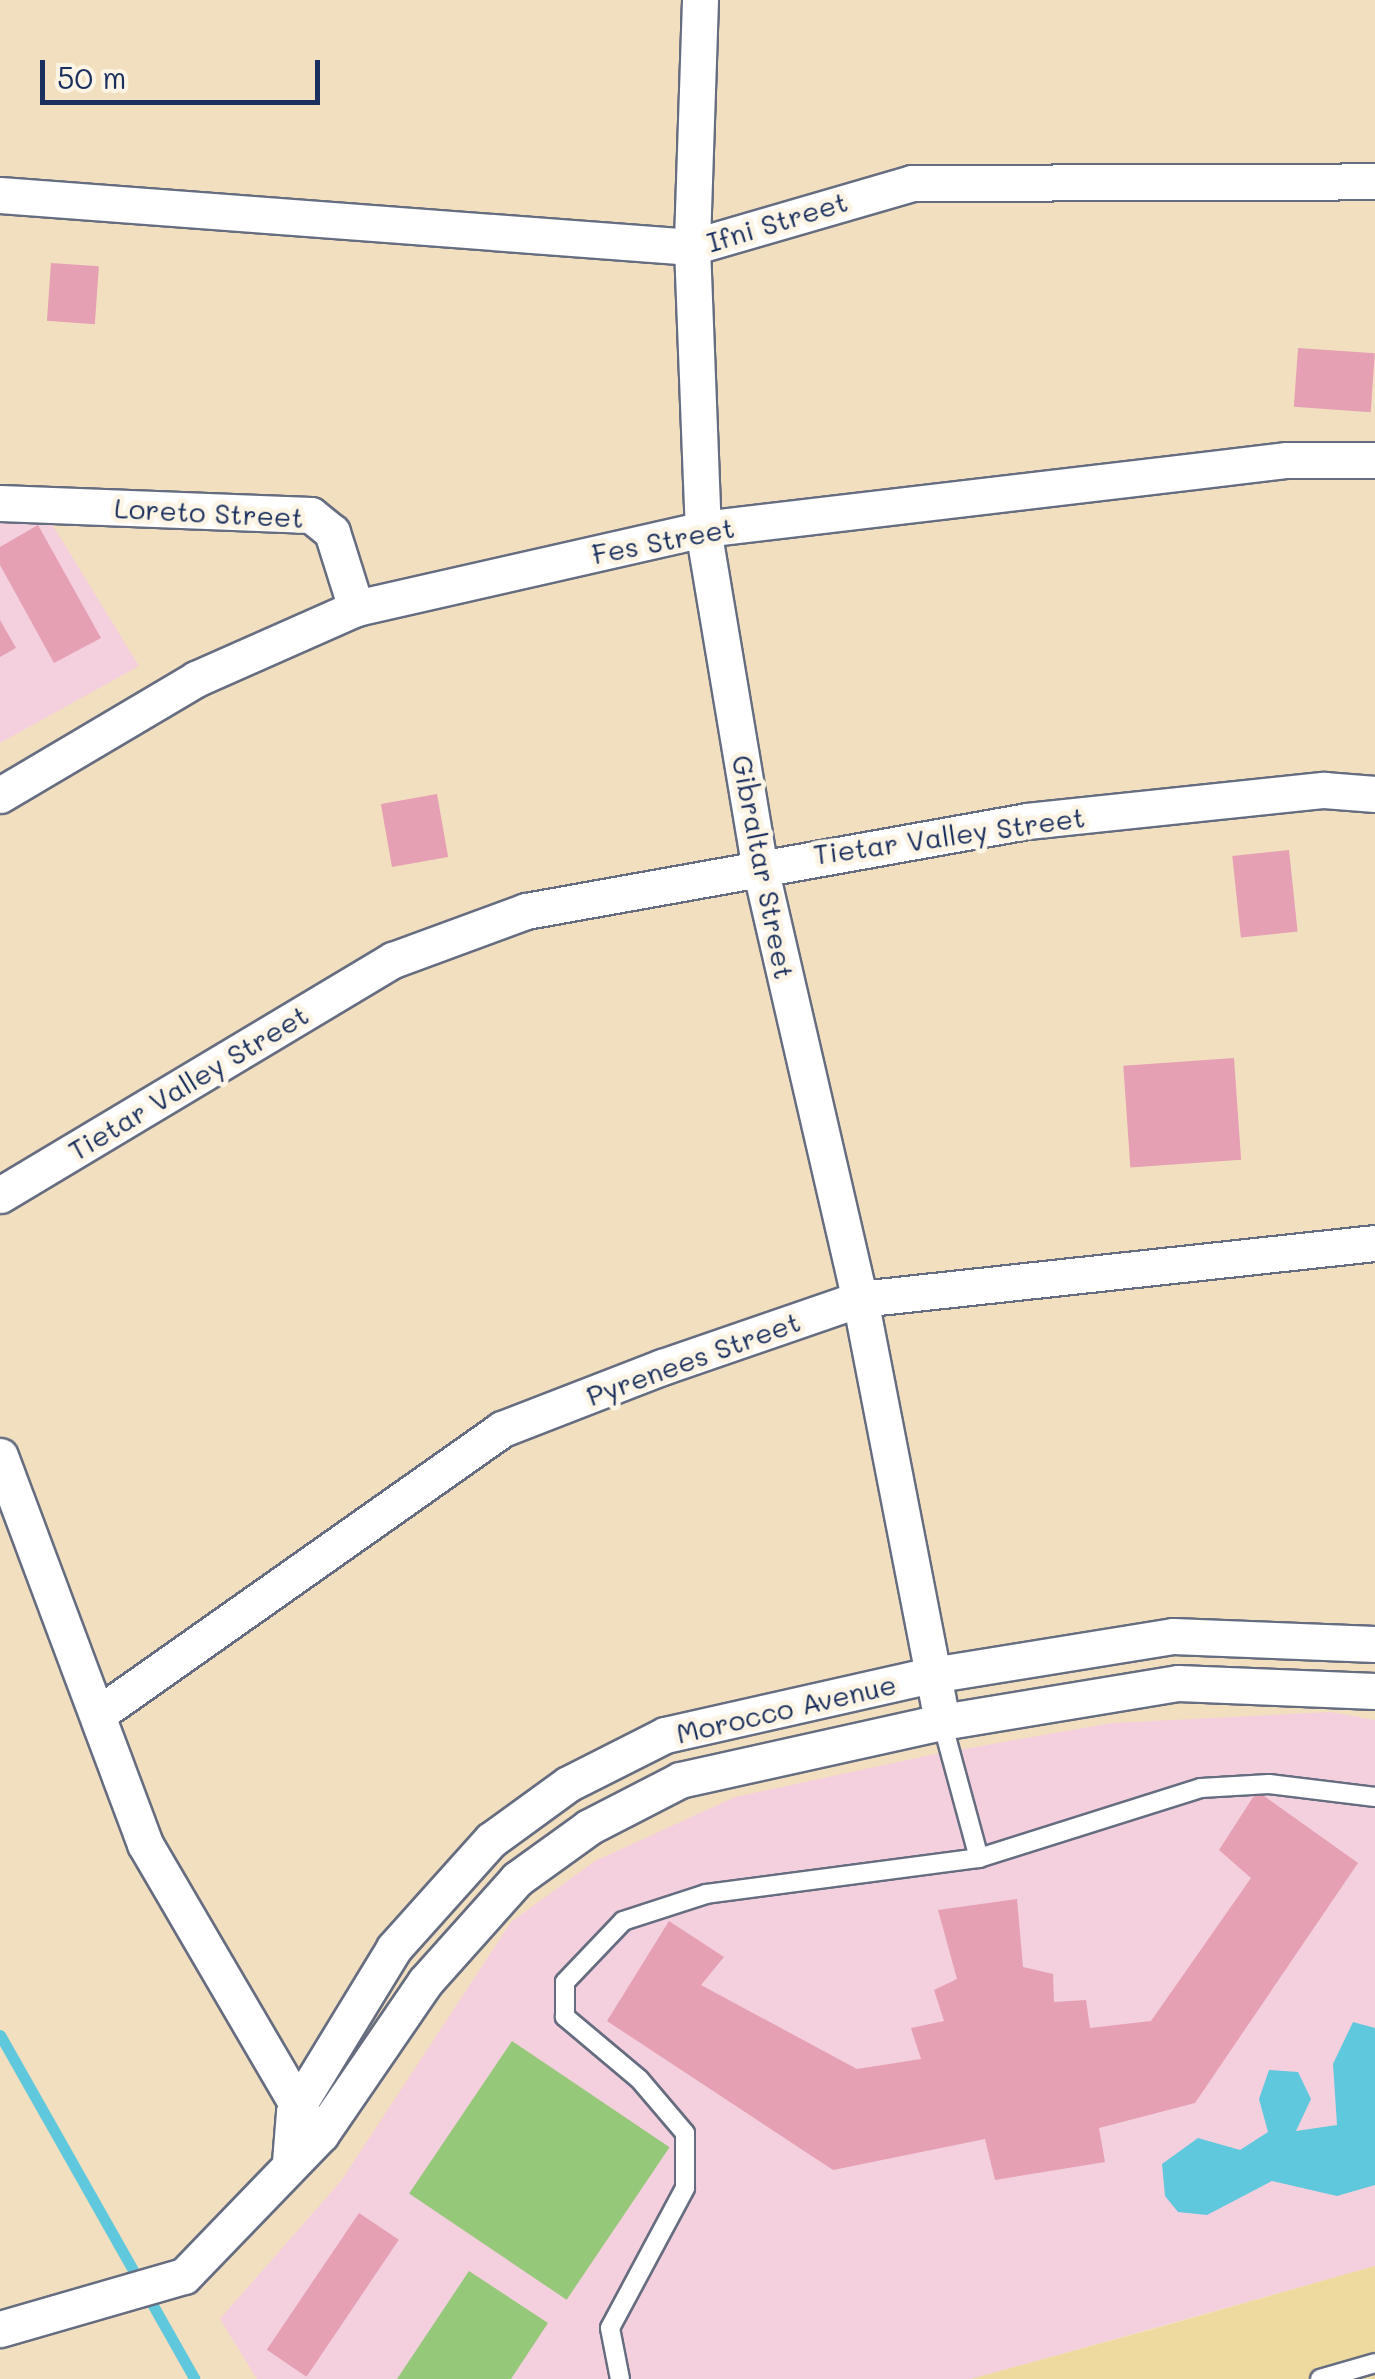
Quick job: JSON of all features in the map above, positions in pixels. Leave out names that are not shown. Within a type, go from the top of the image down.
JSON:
[{"type":"street","name":"Gibraltar Street","points":[[700,0],[692,247],[704,528],[759,863],[860,1299],[942,1722]]},
{"type":"street","name":"Ifni Street","points":[[0,195],[692,247],[912,183],[1375,181]]},
{"type":"street","name":"Fes Street","points":[[0,795],[196,679],[356,608],[704,528],[1287,460],[1375,460]]},
{"type":"street","name":"Loreto Street","points":[[0,504],[310,515],[332,532],[356,608]]},
{"type":"street","name":"Tietar Valley Street","points":[[0,1195],[392,960],[526,911],[759,863],[1028,821],[1324,790],[1375,794]]},
{"type":"street","name":"Pyrenees Street","points":[[101,1712],[502,1429],[860,1299],[1375,1242]]},
{"type":"street","points":[[0,1456],[101,1712],[145,1844],[308,2123],[424,1982],[517,1879],[589,1827],[680,1780],[942,1722],[1178,1683],[1375,1691]]},
{"type":"street","name":"Morocco Avenue","points":[[0,2330],[88,2309],[184,2276],[290,2162],[394,1948],[491,1840],[568,1784],[665,1735],[932,1675],[1174,1636],[1375,1644]]},
{"type":"lane","points":[[942,1722],[978,1858]]},
{"type":"lane","points":[[620,2379],[610,2328],[685,2188],[685,2133],[640,2078],[564,2017],[564,1982],[623,1921],[706,1894],[978,1858],[1201,1788],[1269,1784],[1375,1797]]},
{"type":"lane","points":[[1320,2379],[1375,2362]]},
{"type":"shaded area","points":[[0,510],[44,511],[139,666],[0,743]]},
{"type":"shaded area","points":[[1330,1712],[1375,1720],[1375,2266],[971,2379],[257,2379],[220,2319],[341,2181],[511,1922],[595,1861],[735,1797],[935,1754],[1112,1723]]},
{"type":"green space","points":[[512,2041],[670,2147],[567,2300],[409,2194]]},
{"type":"green space","points":[[469,2271],[548,2323],[511,2379],[397,2379]]},
{"type":"sand","points":[[1375,2266],[1375,2379],[971,2379],[1151,2330]]},
{"type":"water","points":[[1353,2022],[1375,2028],[1375,2185],[1337,2196],[1272,2181],[1207,2215],[1178,2212],[1165,2196],[1162,2164],[1198,2138],[1240,2150],[1268,2132],[1259,2099],[1269,2070],[1298,2072],[1311,2099],[1296,2131],[1337,2125],[1333,2064]]},
{"type":"building","points":[[51,263],[99,266],[95,324],[47,321]]},
{"type":"building","points":[[1298,348],[1375,353],[1371,412],[1294,407]]},
{"type":"building","points":[[38,525],[101,638],[54,663],[0,565],[0,547]]},
{"type":"building","points":[[0,620],[16,648],[0,657]]},
{"type":"building","points":[[437,794],[448,857],[392,867],[381,804]]},
{"type":"building","points":[[1289,850],[1298,932],[1241,938],[1232,856]]},
{"type":"building","points":[[1234,1058],[1241,1160],[1130,1167],[1123,1066]]},
{"type":"building","points":[[1257,1791],[1358,1863],[1195,2103],[1099,2128],[1105,2162],[995,2180],[985,2139],[833,2170],[607,2021],[669,1921],[724,1957],[701,1985],[857,2069],[921,2059],[911,2028],[944,2021],[934,1990],[957,1979],[938,1910],[1017,1899],[1023,1967],[1053,1974],[1054,2002],[1086,2000],[1090,2028],[1151,2021],[1251,1878],[1219,1850]]},
{"type":"building","points":[[359,2213],[399,2240],[307,2377],[267,2350]]},
{"type":"waterway","points":[[0,2035],[195,2379]]}]
